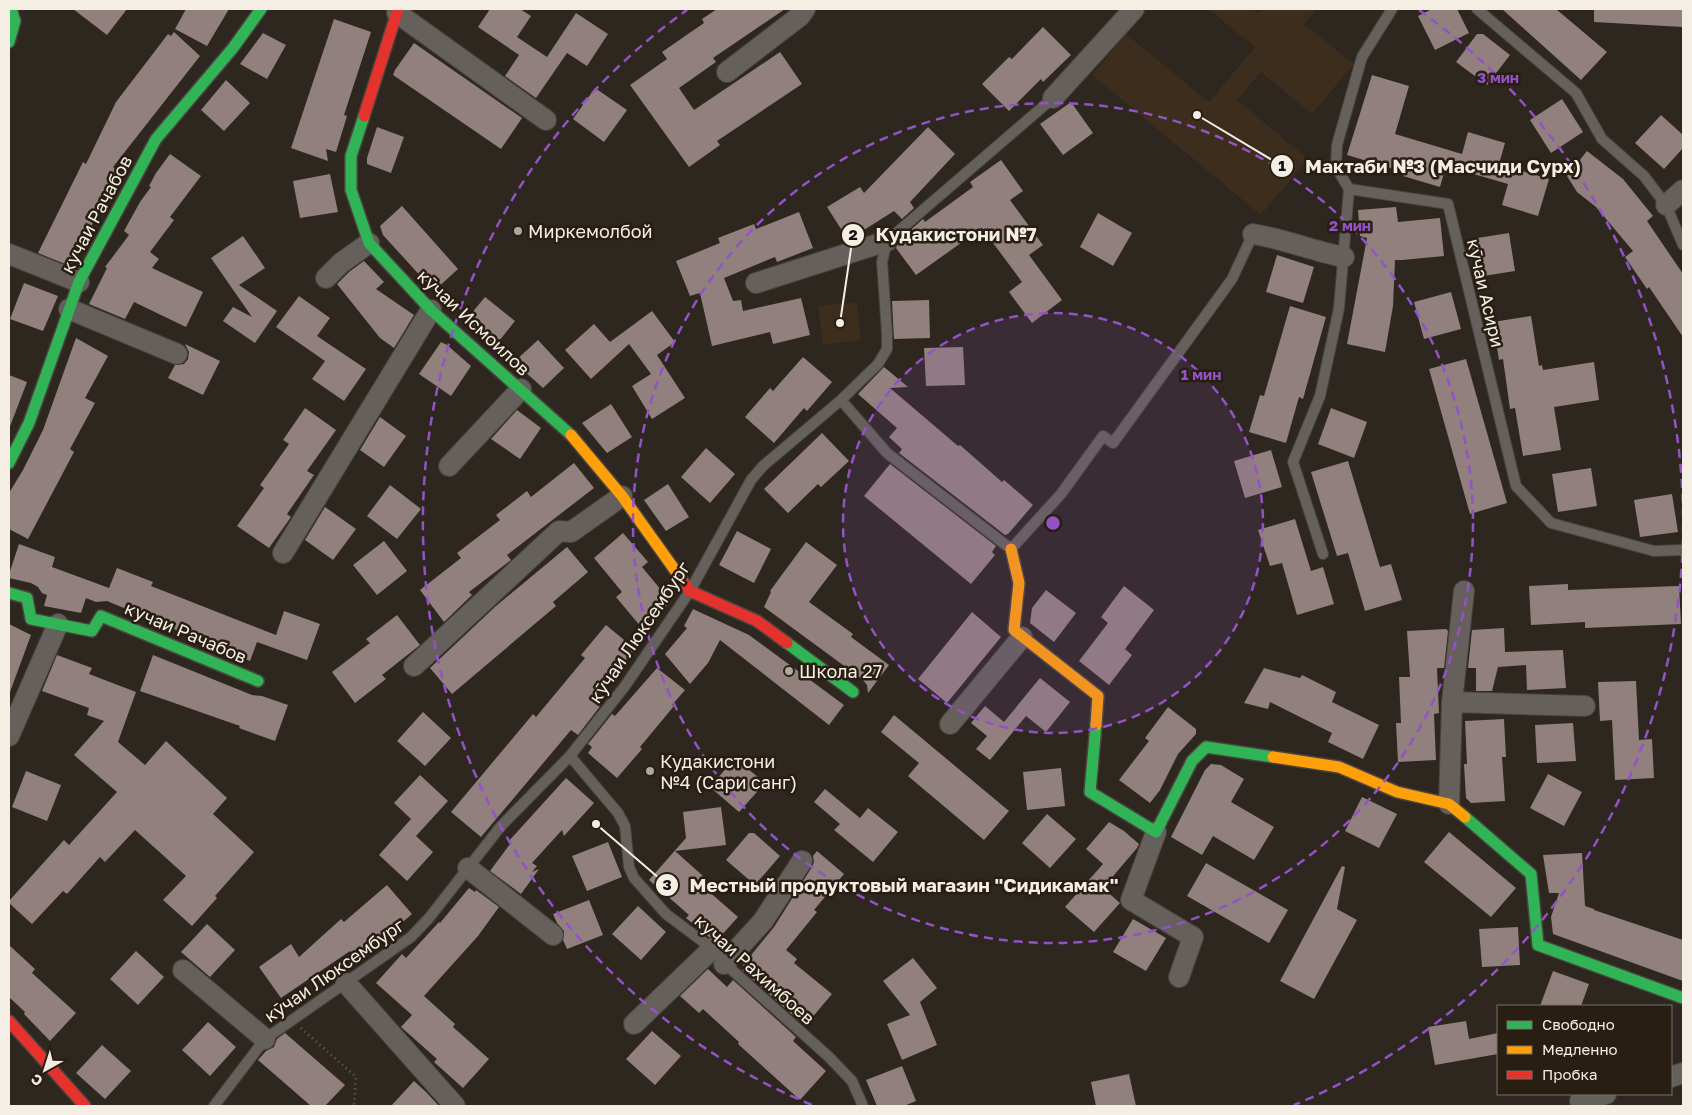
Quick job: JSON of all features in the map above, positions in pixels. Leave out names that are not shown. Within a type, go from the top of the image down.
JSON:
[{"type":"street","points":[[9,42],[16,22],[14,11],[11,9]]},
{"type":"street","name":"кучаи Рачабов","points":[[9,463],[29,423],[79,282],[156,139],[234,48],[261,9]]},
{"type":"street","points":[[727,72],[800,16],[805,9]]},
{"type":"street","points":[[1053,98],[1134,9]]},
{"type":"street","points":[[398,11],[546,120]]},
{"type":"street","name":"кӯчаи Исмоилов","points":[[398,11],[351,156],[352,190],[369,243],[430,310],[567,430],[622,496],[690,591]]},
{"type":"street","points":[[1666,205],[1683,190]]},
{"type":"street","points":[[1253,234],[1275,237],[1320,252],[1344,257]]},
{"type":"street","points":[[756,283],[887,241]]},
{"type":"street","points":[[326,278],[369,243]]},
{"type":"street","points":[[9,254],[79,282]]},
{"type":"street","points":[[70,309],[177,354]]},
{"type":"street","points":[[284,553],[430,310]]},
{"type":"street","points":[[450,466],[521,389]]},
{"type":"street","points":[[414,666],[559,531],[571,532],[622,496]]},
{"type":"street","points":[[1010,549],[1019,583],[1014,630],[1098,696],[1090,792],[1156,832]]},
{"type":"street","points":[[690,591],[756,621],[853,692]]},
{"type":"street","points":[[1449,804],[1452,702],[1464,591]]},
{"type":"street","name":"кучаи Рачабов","points":[[9,593],[27,598],[31,619],[92,631],[101,616],[258,681]]},
{"type":"street","points":[[9,736],[58,624]]},
{"type":"street","points":[[950,724],[1022,637]]},
{"type":"street","points":[[1452,702],[1585,706]]},
{"type":"street","points":[[1179,977],[1193,937],[1131,900],[1156,832],[1192,761],[1206,747],[1340,767],[1397,792],[1449,804],[1531,874],[1538,945],[1683,998]]},
{"type":"street","points":[[724,964],[763,921],[802,861]]},
{"type":"street","points":[[468,868],[553,935]]},
{"type":"street","points":[[634,1024],[713,948]]},
{"type":"street","points":[[183,970],[265,1039]]},
{"type":"street","points":[[346,983],[456,1106]]},
{"type":"street","points":[[9,1020],[86,1106]]},
{"type":"street","points":[[1580,1100],[1602,1095]]},
{"type":"lane","points":[[1322,554],[1293,462],[1320,396],[1340,308],[1349,189],[1336,167],[1337,145],[1362,57],[1392,9]]},
{"type":"lane","points":[[1477,9],[1576,93],[1602,139],[1644,176],[1666,205],[1683,245]]},
{"type":"lane","points":[[887,241],[1053,98]]},
{"type":"lane","name":"кӯчаи Асири","points":[[1349,189],[1448,204],[1516,486],[1551,523],[1654,551],[1683,550]]},
{"type":"lane","points":[[842,400],[887,453],[1010,549],[1061,494],[1103,436],[1113,442],[1232,279],[1253,234]]},
{"type":"lane","name":"кӯчаи Люксембург","points":[[214,1106],[265,1039],[291,1019],[411,937],[501,826],[570,756],[625,686],[690,591],[751,480],[763,466],[842,400],[878,364],[887,349],[882,262],[887,241]]},
{"type":"lane","name":"кучаи Рахимбоев","points":[[570,756],[618,814],[625,826],[630,867],[634,878],[641,888],[666,914],[713,948],[724,964],[830,1058],[852,1081],[864,1106]]},
{"type":"path","points":[[291,1019],[356,1077],[354,1106]]},
{"type":"shaded area","points":[[1208,9],[1253,9],[1258,13],[1262,9],[1317,9],[1304,24],[1354,64],[1312,114],[1261,72],[1237,100],[1308,159],[1261,215],[1092,75],[1126,34],[1209,102],[1255,47]]},
{"type":"shaded area","points":[[857,302],[861,340],[823,345],[818,306]]},
{"type":"building","points":[[73,9],[127,9],[107,35]]},
{"type":"building","points":[[186,9],[229,9],[207,46],[175,29]]},
{"type":"building","points":[[490,9],[520,9],[531,16],[517,37],[547,57],[576,13],[608,34],[587,66],[567,53],[536,98],[505,76],[519,55],[478,27]]},
{"type":"building","points":[[717,9],[785,9],[713,58],[716,62],[679,88],[694,110],[780,52],[802,84],[717,141],[720,145],[689,167],[630,85],[667,59],[662,52],[704,23],[702,19]]},
{"type":"building","points":[[1432,9],[1457,9],[1469,33],[1435,50],[1418,16]]},
{"type":"building","points":[[1502,9],[1556,9],[1607,52],[1581,80]]},
{"type":"building","points":[[1594,9],[1683,9],[1683,27],[1594,22]]},
{"type":"building","points":[[334,19],[371,32],[344,115],[347,116],[336,152],[326,149],[328,161],[291,148]]},
{"type":"building","points":[[1043,27],[1071,55],[1043,82],[1041,79],[1009,111],[982,84],[1009,57],[1012,59]]},
{"type":"building","points":[[174,32],[200,56],[113,167],[120,172],[70,266],[38,253],[83,162],[86,164],[116,102],[168,34],[171,36]]},
{"type":"building","points":[[263,33],[286,45],[267,79],[240,64]]},
{"type":"building","points":[[1477,34],[1483,34],[1510,55],[1487,85],[1456,62]]},
{"type":"building","points":[[414,43],[522,118],[501,149],[393,75]]},
{"type":"building","points":[[1372,75],[1409,86],[1395,134],[1462,154],[1468,132],[1505,143],[1499,164],[1549,179],[1538,216],[1502,205],[1508,184],[1446,166],[1440,187],[1403,176],[1404,172],[1347,155]]},
{"type":"building","points":[[226,80],[250,103],[224,131],[201,110]]},
{"type":"building","points":[[595,88],[627,110],[604,142],[573,119]]},
{"type":"building","points":[[1562,99],[1583,132],[1551,153],[1530,120]]},
{"type":"building","points":[[1071,102],[1093,133],[1063,155],[1040,124]]},
{"type":"building","points":[[1661,115],[1683,135],[1683,148],[1664,169],[1635,143]]},
{"type":"building","points":[[377,127],[404,137],[391,173],[367,164],[367,158]]},
{"type":"building","points":[[928,127],[955,154],[910,202],[914,208],[902,219],[894,211],[848,240],[827,207],[860,187],[864,193]]},
{"type":"building","points":[[1587,151],[1623,179],[1653,216],[1647,221],[1683,274],[1683,337],[1649,287],[1647,289],[1625,257],[1633,251],[1596,207],[1577,192],[1567,176]]},
{"type":"building","points":[[170,154],[201,176],[170,217],[174,220],[150,252],[159,259],[152,268],[203,292],[186,327],[134,302],[125,319],[89,304],[107,268],[105,267],[129,235],[124,231],[140,202],[151,187],[149,186],[156,173]]},
{"type":"building","points":[[1001,160],[1023,191],[1010,200],[1043,245],[1029,255],[1062,300],[1032,323],[1009,292],[1022,282],[982,228],[916,275],[896,248],[899,240],[923,219],[925,222],[973,187],[970,182]]},
{"type":"building","points":[[330,174],[338,212],[300,218],[293,181]]},
{"type":"building","points":[[402,206],[458,269],[434,291],[383,235],[380,226]]},
{"type":"building","points":[[1396,207],[1398,222],[1440,218],[1444,256],[1395,260],[1393,306],[1385,352],[1347,344],[1367,238],[1360,236],[1358,210]]},
{"type":"building","points":[[799,212],[813,248],[777,262],[775,257],[724,278],[733,301],[741,300],[743,311],[801,298],[810,335],[773,344],[770,332],[712,346],[700,293],[690,296],[676,261],[720,243],[718,238],[754,224],[756,229]]},
{"type":"building","points":[[1098,213],[1132,233],[1113,266],[1080,247]]},
{"type":"building","points":[[1509,233],[1515,271],[1477,277],[1471,239]]},
{"type":"building","points":[[243,236],[265,268],[239,285],[277,311],[255,343],[223,321],[233,307],[252,317],[211,258]]},
{"type":"building","points":[[1277,255],[1314,267],[1303,303],[1266,292]]},
{"type":"building","points":[[364,261],[384,282],[376,289],[414,315],[394,348],[380,338],[337,284]]},
{"type":"building","points":[[24,283],[58,296],[43,331],[10,319]]},
{"type":"building","points":[[1451,292],[1461,329],[1424,339],[1414,302]]},
{"type":"building","points":[[299,296],[330,318],[317,336],[366,369],[344,401],[312,379],[325,361],[276,327]]},
{"type":"building","points":[[485,297],[515,321],[495,346],[466,320]]},
{"type":"building","points":[[929,300],[930,338],[894,339],[892,301]]},
{"type":"building","points":[[1290,306],[1326,317],[1303,399],[1299,397],[1286,443],[1249,432],[1260,395],[1264,396]]},
{"type":"building","points":[[652,311],[675,342],[657,355],[685,398],[652,419],[632,386],[651,374],[629,344],[591,379],[565,350],[594,324],[610,342]]},
{"type":"building","points":[[1531,316],[1539,366],[1542,365],[1543,370],[1594,362],[1599,400],[1554,407],[1561,450],[1523,456],[1515,408],[1510,409],[1503,359],[1499,360],[1493,322]]},
{"type":"building","points":[[76,338],[108,356],[85,398],[95,403],[70,449],[74,452],[28,539],[9,529],[9,493],[43,430]]},
{"type":"building","points":[[538,340],[564,368],[543,388],[514,362]]},
{"type":"building","points":[[441,342],[471,366],[451,396],[419,374]]},
{"type":"building","points":[[185,344],[220,361],[203,395],[168,378],[175,365],[184,364],[188,359],[189,352]]},
{"type":"building","points":[[963,347],[965,385],[926,386],[924,348]]},
{"type":"building","points":[[803,357],[832,382],[807,411],[804,408],[774,443],[745,417],[770,388],[773,391]]},
{"type":"building","points":[[1466,359],[1507,503],[1470,514],[1429,369]]},
{"type":"building","points":[[884,367],[908,387],[890,388],[1002,482],[1004,480],[1033,505],[1008,534],[1005,535],[899,453],[902,449],[889,437],[897,428],[858,394]]},
{"type":"building","points":[[9,375],[27,382],[9,429]]},
{"type":"building","points":[[611,404],[632,437],[607,453],[582,423]]},
{"type":"building","points":[[305,408],[336,430],[307,471],[314,475],[287,514],[291,517],[269,548],[237,526],[264,488],[260,485],[289,444],[283,440]]},
{"type":"building","points":[[1331,408],[1367,422],[1354,458],[1318,444]]},
{"type":"building","points":[[517,410],[541,428],[520,459],[491,439]]},
{"type":"building","points":[[380,417],[406,436],[384,467],[360,450]]},
{"type":"building","points":[[822,433],[849,461],[821,487],[818,484],[788,513],[764,489]]},
{"type":"building","points":[[706,448],[735,474],[710,503],[681,477]]},
{"type":"building","points":[[1271,450],[1282,487],[1245,498],[1234,461]]},
{"type":"building","points":[[1348,461],[1380,567],[1391,564],[1402,600],[1365,611],[1348,553],[1337,556],[1311,472]]},
{"type":"building","points":[[574,463],[594,488],[507,555],[511,560],[469,592],[472,595],[444,622],[420,590],[461,558],[457,553],[500,520],[496,515],[527,491],[531,497]]},
{"type":"building","points":[[890,464],[996,546],[992,552],[995,555],[971,584],[864,496]]},
{"type":"building","points":[[1591,468],[1597,506],[1558,512],[1552,474]]},
{"type":"building","points":[[668,484],[689,517],[666,531],[644,500]]},
{"type":"building","points":[[390,485],[421,509],[397,539],[367,516]]},
{"type":"building","points":[[1672,494],[1678,532],[1640,537],[1634,500]]},
{"type":"building","points":[[325,507],[356,529],[333,560],[305,540]]},
{"type":"building","points":[[1295,519],[1311,571],[1323,567],[1334,604],[1297,615],[1282,563],[1270,566],[1258,530]]},
{"type":"building","points":[[737,531],[771,549],[754,583],[719,565]]},
{"type":"building","points":[[623,533],[648,562],[642,567],[671,602],[641,627],[616,597],[622,592],[594,558]]},
{"type":"building","points":[[384,541],[407,571],[377,595],[353,565]]},
{"type":"building","points":[[806,542],[837,565],[809,602],[853,634],[851,637],[889,665],[868,693],[867,685],[862,679],[764,607],[770,591]]},
{"type":"building","points":[[19,544],[55,557],[52,567],[109,588],[117,568],[153,582],[151,586],[276,635],[284,611],[320,624],[307,660],[257,642],[250,661],[107,601],[96,602],[86,598],[81,613],[44,606],[47,595],[42,593],[38,587],[31,583],[9,578]]},
{"type":"building","points":[[567,547],[588,572],[553,602],[556,606],[452,694],[430,668],[496,606]]},
{"type":"building","points":[[1568,584],[1568,590],[1679,586],[1681,624],[1585,628],[1585,622],[1531,625],[1529,586]]},
{"type":"building","points":[[1124,586],[1154,610],[1125,649],[1132,655],[1109,685],[1079,661],[1108,623],[1101,617]]},
{"type":"building","points":[[1046,590],[1076,613],[1054,642],[1030,623],[1032,608]]},
{"type":"building","points":[[693,609],[749,635],[844,705],[829,725],[720,640],[708,663],[690,684],[665,654],[687,628],[684,626]]},
{"type":"building","points":[[972,612],[1001,637],[947,703],[918,679]]},
{"type":"building","points":[[397,615],[420,645],[382,675],[386,679],[355,703],[332,672],[370,643],[366,639]]},
{"type":"building","points":[[9,624],[31,635],[10,692],[9,691]]},
{"type":"building","points":[[606,625],[635,649],[594,699],[601,705],[578,735],[571,730],[481,837],[451,812],[533,714],[536,717],[585,658],[581,655]]},
{"type":"building","points":[[1504,628],[1505,652],[1563,650],[1566,688],[1527,690],[1526,665],[1498,667],[1492,691],[1476,691],[1476,668],[1468,668],[1472,630]]},
{"type":"building","points":[[1446,629],[1448,631],[1444,668],[1437,668],[1439,713],[1434,714],[1436,760],[1398,762],[1396,723],[1401,723],[1399,677],[1410,677],[1407,631]]},
{"type":"building","points":[[57,655],[92,668],[89,674],[136,692],[118,742],[145,765],[166,741],[227,798],[213,814],[254,852],[215,896],[217,898],[192,926],[163,900],[186,876],[135,830],[105,862],[100,857],[67,894],[63,891],[32,924],[9,903],[64,840],[69,845],[117,792],[74,755],[104,721],[87,715],[89,708],[42,691]]},
{"type":"building","points":[[153,655],[252,695],[262,696],[288,705],[275,741],[239,728],[240,726],[140,691]]},
{"type":"building","points":[[657,668],[685,690],[640,747],[642,749],[617,778],[588,753],[592,747],[588,744],[612,714],[615,716]]},
{"type":"building","points":[[1264,668],[1300,678],[1302,675],[1336,692],[1332,702],[1379,725],[1363,759],[1328,742],[1332,733],[1270,702],[1268,709],[1244,703]]},
{"type":"building","points":[[1040,678],[1070,702],[1046,732],[1026,716],[990,760],[976,749],[987,736],[971,723],[985,706],[1004,722]]},
{"type":"building","points":[[1636,681],[1639,740],[1652,739],[1654,778],[1615,780],[1612,720],[1600,721],[1598,682]]},
{"type":"building","points":[[1168,707],[1196,729],[1196,734],[1178,754],[1160,790],[1150,803],[1119,780],[1149,741],[1145,738]]},
{"type":"building","points":[[423,712],[451,738],[425,766],[397,741]]},
{"type":"building","points":[[894,715],[1009,811],[984,840],[908,776],[919,763],[881,732]]},
{"type":"building","points":[[1504,719],[1506,757],[1502,757],[1505,801],[1471,803],[1466,798],[1464,764],[1467,764],[1465,721]]},
{"type":"building","points":[[1573,723],[1576,761],[1537,763],[1535,725]]},
{"type":"building","points":[[735,758],[765,783],[739,812],[710,787]]},
{"type":"building","points":[[1211,764],[1221,765],[1244,779],[1231,802],[1274,827],[1254,860],[1213,836],[1202,855],[1171,837],[1205,770]]},
{"type":"building","points":[[1061,768],[1065,806],[1027,810],[1023,772]]},
{"type":"building","points":[[26,771],[61,785],[47,821],[12,807]]},
{"type":"building","points":[[1548,774],[1582,792],[1564,826],[1530,808]]},
{"type":"building","points":[[420,775],[448,801],[416,836],[433,852],[407,881],[379,855],[411,819],[394,803]]},
{"type":"building","points":[[566,778],[594,803],[564,836],[562,830],[532,863],[537,866],[532,872],[539,869],[521,894],[490,871],[510,844],[508,842]]},
{"type":"building","points":[[825,789],[860,818],[868,808],[898,832],[873,862],[834,830],[840,824],[814,802]]},
{"type":"building","points":[[1362,797],[1397,814],[1379,848],[1345,831]]},
{"type":"building","points":[[721,807],[726,845],[675,851],[703,876],[698,882],[738,917],[719,938],[709,937],[686,918],[689,915],[649,880],[686,838],[683,812]]},
{"type":"building","points":[[1047,814],[1076,839],[1050,868],[1022,843]]},
{"type":"building","points":[[1109,822],[1124,831],[1139,844],[1103,888],[1120,903],[1094,932],[1065,907],[1103,864],[1086,849]]},
{"type":"building","points":[[1449,832],[1516,888],[1491,917],[1424,862]]},
{"type":"building","points":[[749,833],[754,833],[780,856],[755,885],[726,860]]},
{"type":"building","points":[[608,842],[622,877],[587,891],[572,856]]},
{"type":"building","points":[[817,851],[844,874],[814,910],[817,912],[786,950],[797,959],[794,963],[832,994],[805,1026],[742,970],[745,967],[743,965],[774,927],[812,867],[814,862],[813,856]]},
{"type":"building","points":[[1582,853],[1585,906],[1683,940],[1683,981],[1553,934],[1551,917],[1559,893],[1549,893],[1543,855]]},
{"type":"building","points":[[1206,863],[1288,910],[1269,943],[1187,896]]},
{"type":"building","points":[[1342,866],[1345,867],[1337,909],[1357,920],[1314,999],[1280,981]]},
{"type":"building","points":[[387,885],[412,914],[383,939],[380,936],[356,958],[350,951],[281,998],[259,967],[291,944],[299,957],[341,919],[344,922]]},
{"type":"building","points":[[469,888],[475,892],[476,890],[499,907],[478,936],[424,996],[455,1024],[453,1027],[489,1059],[463,1088],[434,1062],[437,1059],[401,1027],[412,1015],[376,983],[402,954],[406,958],[440,923]]},
{"type":"building","points":[[589,900],[603,935],[567,949],[563,940],[564,931],[557,923],[553,914]]},
{"type":"building","points":[[638,906],[666,932],[641,960],[612,934]]},
{"type":"building","points":[[1133,919],[1166,938],[1146,971],[1113,952]]},
{"type":"building","points":[[207,924],[235,950],[210,977],[181,952]]},
{"type":"building","points":[[1518,927],[1520,965],[1482,967],[1479,929]]},
{"type":"building","points":[[9,945],[35,969],[32,973],[76,1013],[50,1041],[9,997]]},
{"type":"building","points":[[136,951],[164,977],[138,1005],[110,979]]},
{"type":"building","points":[[913,958],[937,988],[920,1002],[937,1045],[902,1060],[887,1024],[910,1015],[883,981]]},
{"type":"building","points":[[708,969],[727,987],[733,980],[796,1037],[793,1041],[826,1071],[800,1100],[738,1044],[739,1042],[703,1009],[699,1013],[680,996]]},
{"type":"building","points":[[1553,971],[1589,984],[1581,1005],[1540,1005]]},
{"type":"building","points":[[1466,1021],[1469,1039],[1497,1033],[1497,1054],[1435,1065],[1428,1027]]},
{"type":"building","points":[[208,1022],[236,1047],[210,1076],[182,1050]]},
{"type":"building","points":[[652,1031],[681,1056],[655,1085],[626,1059]]},
{"type":"building","points":[[285,1033],[345,1085],[325,1106],[311,1106],[258,1060],[266,1051],[274,1047],[277,1039]]},
{"type":"building","points":[[102,1045],[131,1071],[105,1099],[76,1073]]},
{"type":"building","points":[[902,1066],[916,1101],[904,1106],[877,1106],[866,1080]]},
{"type":"building","points":[[1129,1074],[1136,1106],[1096,1106],[1091,1082]]},
{"type":"building","points":[[414,1081],[426,1092],[439,1106],[391,1106]]},
{"type":"traffic: fast","points":[[9,42],[15,21],[11,9]]},
{"type":"traffic: fast","points":[[9,463],[29,423],[79,282],[156,139],[233,48],[261,9]]},
{"type":"traffic: fast","points":[[364,116],[351,156],[351,190],[369,243],[431,310],[571,435]]},
{"type":"traffic: fast","points":[[9,593],[27,598],[31,619],[92,631],[101,616],[258,681]]},
{"type":"traffic: fast","points":[[787,643],[853,692]]},
{"type":"traffic: fast","points":[[1096,725],[1090,792],[1156,832],[1192,761],[1206,747],[1273,757]]},
{"type":"traffic: fast","points":[[1465,817],[1531,874],[1538,945],[1683,998]]},
{"type":"traffic: slow","points":[[571,435],[622,496],[682,580]]},
{"type":"traffic: slow","points":[[1011,549],[1019,583],[1014,630],[1098,696],[1096,725]]},
{"type":"traffic: slow","points":[[1273,757],[1339,767],[1397,792],[1449,804],[1465,817]]},
{"type":"traffic: jam","points":[[364,116],[398,9]]},
{"type":"traffic: jam","points":[[682,580],[690,591],[757,621],[787,643]]},
{"type":"traffic: jam","points":[[9,1021],[85,1106]]},
{"type":"place","name":"Мактаби №3 (Масчиди Сурх)","points":[[1197,115]]},
{"type":"place","name":"Миркемолбой","points":[[518,231]]},
{"type":"place","name":"Кудакистони №7","points":[[840,323]]},
{"type":"place","name":"Школа 27","points":[[789,671]]},
{"type":"place","name":"Кудакистони №4 (Сари санг)","points":[[650,771]]},
{"type":"place","name":"Местный продуктовый магазин \"Сидикамак\"","points":[[596,824]]}]
